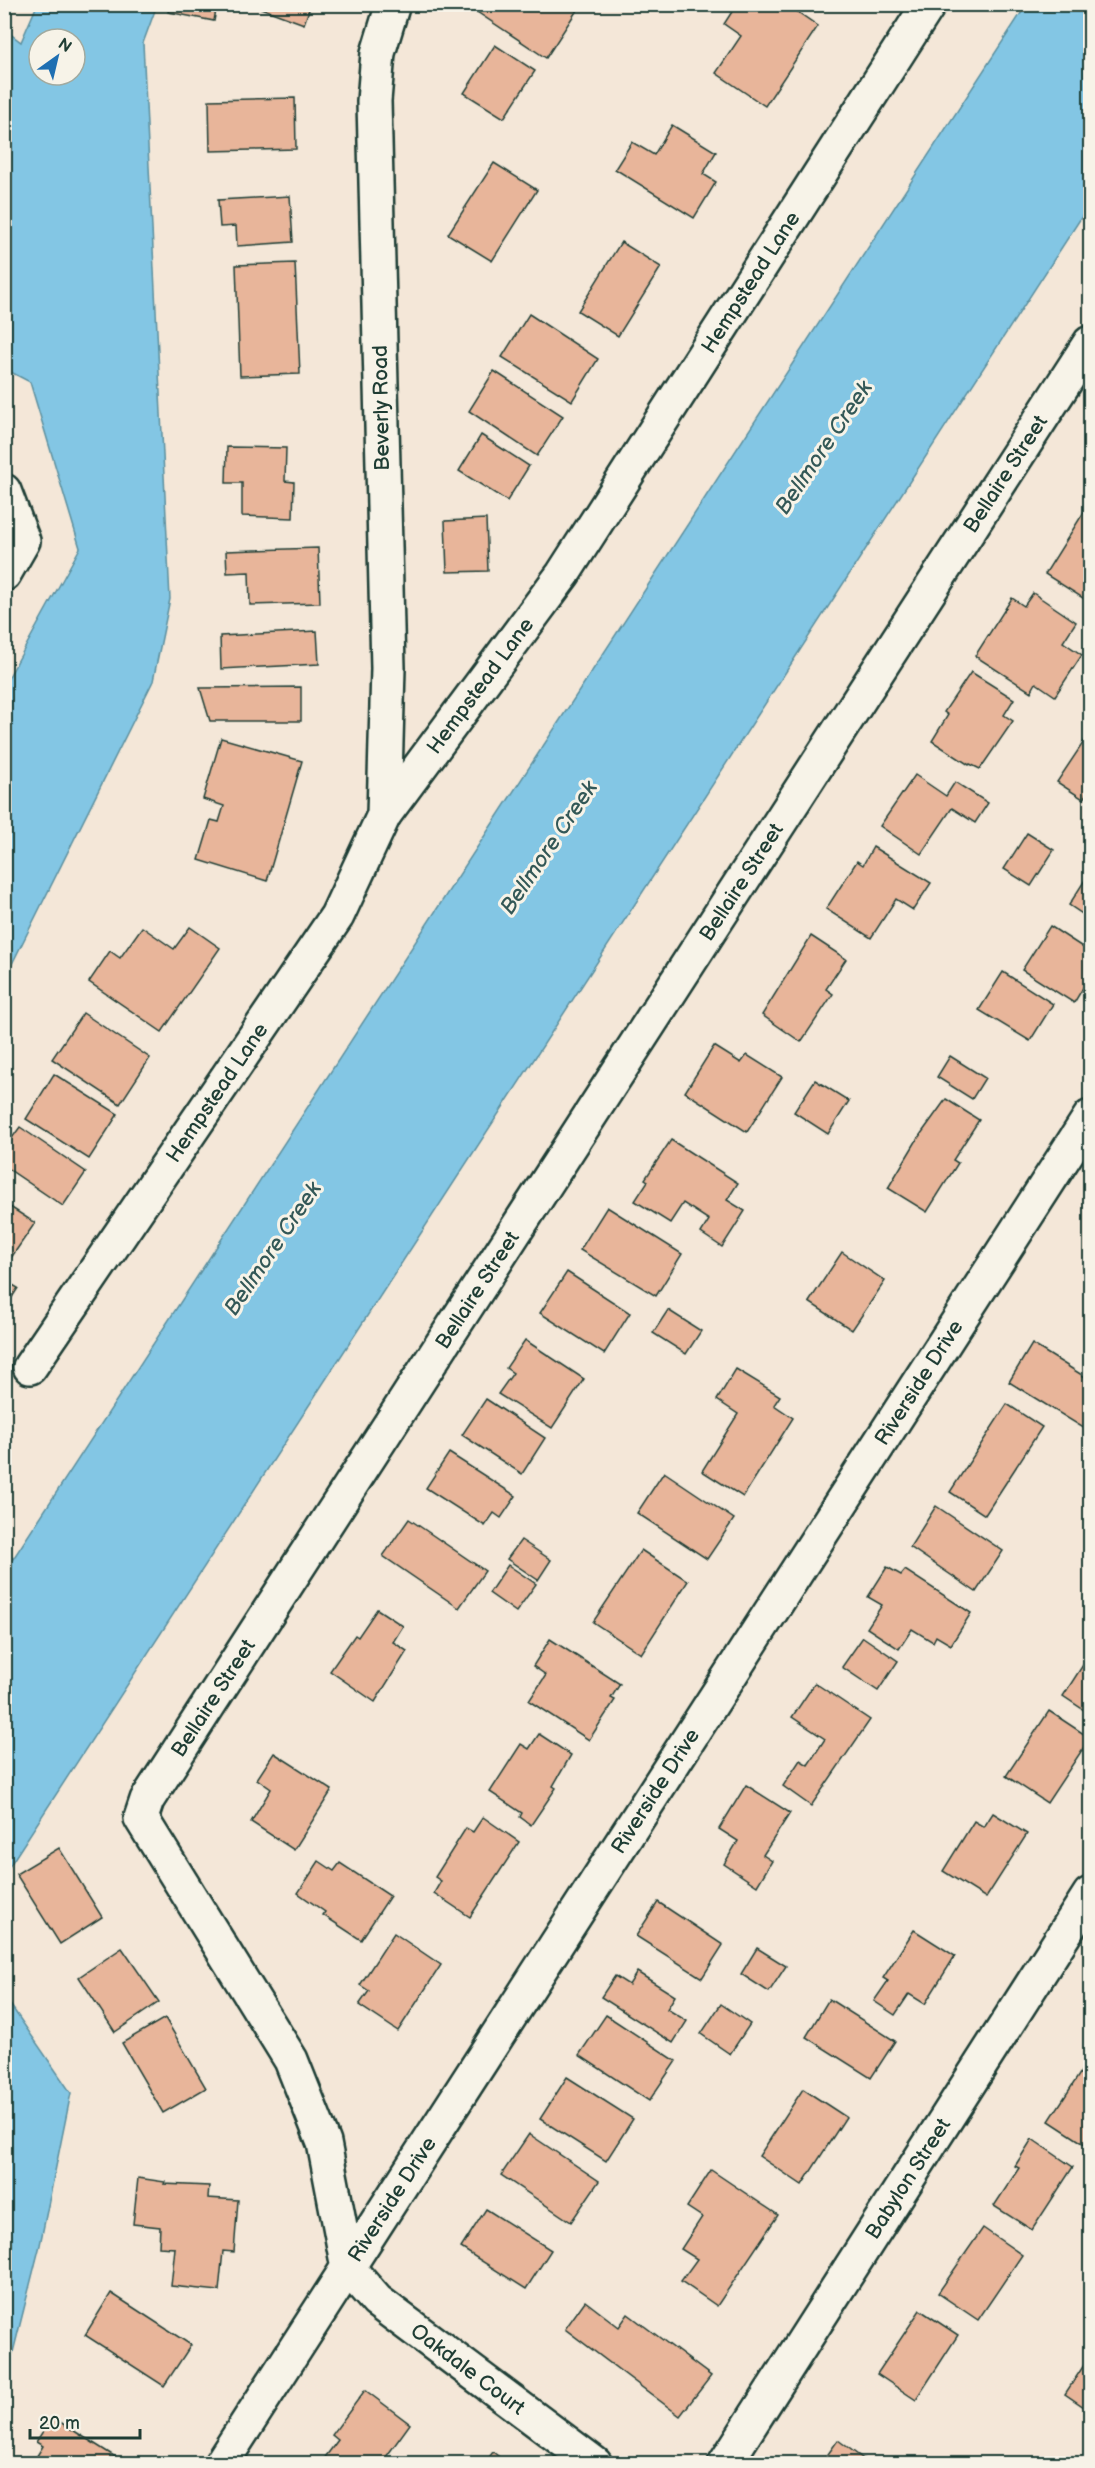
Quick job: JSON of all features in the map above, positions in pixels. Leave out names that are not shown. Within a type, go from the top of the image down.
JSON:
[{"type":"street","name":"Beverly Road","points":[[384,815],[388,668],[374,101],[378,53],[393,4]]},
{"type":"street","name":"Hempstead Lane","points":[[30,1367],[337,916],[384,815],[563,574],[928,4]]},
{"type":"street","name":"Bellaire Street","points":[[348,2268],[324,2143],[291,2060],[141,1818],[147,1800],[1090,343]]},
{"type":"street","points":[[4,492],[23,541],[4,574]]},
{"type":"street","name":"Riverside Drive","points":[[221,2463],[1081,1153],[1090,1117]]},
{"type":"street","name":"Babylon Street","points":[[725,2463],[1090,1894]]},
{"type":"street","name":"Oakdale Court","points":[[348,2268],[377,2301],[595,2463]]},
{"type":"water","name":"Bellmore Creek","points":[[1027,4],[1090,5],[1090,204],[5,1873],[5,1549],[13,1559]]},
{"type":"water","points":[[37,5],[157,5],[143,43],[170,599],[153,681],[5,978],[5,684],[80,548],[30,382],[5,369],[4,91],[9,81],[5,77],[5,30],[21,42],[27,28],[27,87],[87,87],[87,27],[27,27]]},
{"type":"water","points":[[5,1997],[71,2093],[40,2245],[5,2384]]},
{"type":"building","points":[[170,4],[217,4],[214,21],[168,12]]},
{"type":"building","points":[[250,4],[311,4],[304,24]]},
{"type":"building","points":[[469,4],[581,4],[546,58],[468,6]]},
{"type":"building","points":[[737,4],[786,4],[818,26],[765,106],[716,73],[741,36],[724,24]]},
{"type":"building","points":[[495,45],[535,71],[504,118],[464,93]]},
{"type":"building","points":[[295,98],[296,149],[210,151],[209,100]]},
{"type":"building","points":[[672,125],[716,152],[703,174],[716,182],[694,218],[615,169],[632,142],[654,155]]},
{"type":"building","points":[[494,163],[537,190],[492,261],[448,234]]},
{"type":"building","points":[[290,196],[293,242],[237,246],[236,226],[220,227],[218,200]]},
{"type":"building","points":[[621,242],[661,267],[618,336],[578,311]]},
{"type":"building","points":[[295,263],[300,374],[240,376],[236,265]]},
{"type":"building","points":[[529,314],[598,359],[572,401],[502,357]]},
{"type":"building","points":[[494,371],[563,416],[537,456],[469,411]]},
{"type":"building","points":[[481,435],[529,466],[507,501],[459,471]]},
{"type":"building","points":[[227,447],[286,448],[285,481],[294,482],[293,518],[242,516],[242,483],[226,483]]},
{"type":"building","points":[[1087,507],[1090,509],[1090,593],[1086,600],[1045,574]]},
{"type":"building","points":[[486,519],[488,571],[447,572],[445,521]]},
{"type":"building","points":[[318,548],[320,603],[250,605],[249,572],[227,573],[226,551]]},
{"type":"building","points":[[1033,593],[1076,622],[1063,642],[1082,655],[1055,696],[1036,683],[1031,692],[975,656],[1012,598],[1024,606]]},
{"type":"building","points":[[317,631],[319,664],[221,669],[220,636]]},
{"type":"building","points":[[971,672],[1014,699],[1004,715],[1013,721],[980,769],[969,765],[932,741],[948,715],[944,712]]},
{"type":"building","points":[[301,687],[301,721],[210,721],[200,688]]},
{"type":"building","points":[[1087,737],[1090,739],[1090,788],[1083,799],[1057,782]]},
{"type":"building","points":[[221,738],[302,761],[267,881],[199,860],[211,820],[219,822],[224,806],[203,799]]},
{"type":"building","points":[[915,775],[946,796],[955,782],[988,803],[975,823],[952,808],[921,854],[880,826]]},
{"type":"building","points":[[1027,833],[1054,850],[1031,886],[1004,869]]},
{"type":"building","points":[[873,847],[931,883],[913,910],[896,899],[871,938],[826,909],[857,861],[863,865]]},
{"type":"building","points":[[1090,872],[1090,919],[1069,905]]},
{"type":"building","points":[[1050,926],[1090,952],[1090,976],[1074,1003],[1022,970]]},
{"type":"building","points":[[142,927],[174,949],[190,927],[220,948],[162,1032],[89,982],[110,951],[120,958]]},
{"type":"building","points":[[811,936],[846,959],[826,989],[833,994],[801,1042],[762,1015]]},
{"type":"building","points":[[1003,972],[1053,1004],[1030,1041],[979,1010]]},
{"type":"building","points":[[83,1013],[150,1058],[120,1104],[52,1059]]},
{"type":"building","points":[[714,1046],[741,1063],[747,1055],[782,1077],[747,1132],[685,1092]]},
{"type":"building","points":[[950,1056],[985,1078],[972,1099],[937,1077]]},
{"type":"building","points":[[54,1074],[118,1114],[89,1159],[26,1119]]},
{"type":"building","points":[[815,1080],[849,1101],[828,1134],[794,1112]]},
{"type":"building","points":[[946,1099],[979,1120],[953,1160],[958,1163],[927,1212],[888,1188],[918,1138]]},
{"type":"building","points":[[20,1127],[86,1172],[63,1206],[4,1166],[4,1149]]},
{"type":"building","points":[[671,1140],[738,1183],[727,1200],[745,1211],[722,1247],[701,1233],[709,1220],[683,1203],[670,1223],[635,1201],[648,1181],[645,1179]]},
{"type":"building","points":[[4,1203],[35,1223],[4,1268]]},
{"type":"building","points":[[607,1207],[682,1254],[656,1296],[580,1250]]},
{"type":"building","points":[[842,1252],[885,1281],[852,1330],[809,1302]]},
{"type":"building","points":[[1090,1255],[1090,1271],[1083,1267]]},
{"type":"building","points":[[567,1272],[630,1313],[604,1354],[540,1313]]},
{"type":"building","points":[[4,1280],[18,1288],[4,1310]]},
{"type":"building","points":[[668,1310],[701,1331],[686,1354],[653,1333]]},
{"type":"building","points":[[525,1340],[584,1379],[552,1428],[498,1394],[513,1373],[506,1368]]},
{"type":"building","points":[[1032,1344],[1090,1380],[1090,1432],[1009,1382]]},
{"type":"building","points":[[736,1369],[780,1396],[774,1405],[793,1418],[743,1497],[702,1471],[738,1414],[717,1400]]},
{"type":"building","points":[[486,1399],[545,1438],[522,1474],[462,1435]]},
{"type":"building","points":[[1007,1404],[1042,1427],[985,1515],[950,1492]]},
{"type":"building","points":[[449,1453],[516,1496],[501,1518],[494,1513],[485,1526],[426,1488]]},
{"type":"building","points":[[664,1472],[734,1519],[707,1559],[637,1513]]},
{"type":"building","points":[[936,1506],[1003,1551],[976,1592],[910,1547]]},
{"type":"building","points":[[409,1519],[485,1571],[459,1608],[383,1556]]},
{"type":"building","points":[[521,1540],[551,1560],[538,1580],[507,1559]]},
{"type":"building","points":[[641,1550],[688,1581],[641,1654],[593,1622]]},
{"type":"building","points":[[508,1565],[536,1584],[516,1612],[489,1593]]},
{"type":"building","points":[[887,1567],[901,1575],[905,1570],[971,1613],[951,1645],[936,1636],[933,1642],[912,1629],[899,1649],[867,1628],[882,1605],[868,1597]]},
{"type":"building","points":[[377,1609],[403,1626],[393,1642],[407,1651],[375,1702],[330,1671],[355,1635],[358,1637]]},
{"type":"building","points":[[863,1637],[898,1661],[878,1691],[842,1667]]},
{"type":"building","points":[[550,1639],[620,1684],[611,1698],[615,1700],[589,1740],[529,1701],[546,1675],[533,1666]]},
{"type":"building","points":[[1090,1654],[1090,1714],[1063,1696]]},
{"type":"building","points":[[815,1683],[870,1720],[811,1806],[783,1786],[800,1760],[808,1765],[825,1739],[792,1717]]},
{"type":"building","points":[[1049,1711],[1090,1738],[1047,1803],[1006,1776]]},
{"type":"building","points":[[539,1734],[571,1755],[553,1786],[556,1788],[531,1825],[520,1817],[522,1813],[490,1792],[521,1744],[529,1749]]},
{"type":"building","points":[[274,1753],[332,1790],[294,1850],[251,1822],[271,1789],[257,1779]]},
{"type":"building","points":[[746,1785],[790,1813],[763,1855],[772,1861],[757,1886],[724,1864],[738,1841],[719,1829]]},
{"type":"building","points":[[993,1813],[1027,1834],[986,1898],[943,1871],[974,1821],[984,1827]]},
{"type":"building","points":[[483,1817],[519,1842],[470,1917],[434,1893],[441,1881],[435,1877],[466,1828],[473,1832]]},
{"type":"building","points":[[59,1848],[102,1917],[60,1944],[16,1874]]},
{"type":"building","points":[[319,1861],[334,1871],[340,1863],[390,1896],[361,1940],[323,1915],[325,1912],[298,1893]]},
{"type":"building","points":[[658,1902],[723,1945],[702,1978],[636,1936]]},
{"type":"building","points":[[914,1930],[955,1956],[925,2004],[909,1994],[895,2015],[874,2001],[888,1981],[883,1978]]},
{"type":"building","points":[[394,1933],[441,1965],[398,2031],[359,2005],[369,1991],[360,1985]]},
{"type":"building","points":[[122,1948],[159,2002],[115,2032],[79,1977]]},
{"type":"building","points":[[757,1948],[786,1966],[769,1992],[741,1974]]},
{"type":"building","points":[[637,1972],[675,1996],[667,2009],[687,2021],[673,2043],[601,1997],[615,1976],[629,1985]]},
{"type":"building","points":[[829,1999],[895,2041],[871,2078],[806,2037]]},
{"type":"building","points":[[721,2004],[750,2024],[730,2054],[701,2034]]},
{"type":"building","points":[[606,2015],[676,2061],[649,2101],[579,2055]]},
{"type":"building","points":[[165,2018],[206,2088],[163,2113],[122,2043]]},
{"type":"building","points":[[1090,2058],[1090,2144],[1089,2147],[1049,2121]]},
{"type":"building","points":[[567,2077],[633,2119],[606,2161],[540,2119]]},
{"type":"building","points":[[803,2089],[846,2117],[802,2185],[759,2156]]},
{"type":"building","points":[[529,2134],[599,2181],[571,2222],[501,2175]]},
{"type":"building","points":[[1032,2139],[1073,2167],[1032,2230],[994,2206],[1019,2168],[1015,2166]]},
{"type":"building","points":[[711,2170],[778,2215],[717,2306],[681,2281],[697,2259],[681,2249],[702,2217],[687,2207]]},
{"type":"building","points":[[138,2178],[165,2182],[164,2184],[209,2186],[208,2198],[238,2200],[234,2252],[223,2251],[219,2291],[171,2286],[175,2248],[159,2247],[160,2227],[133,2224]]},
{"type":"building","points":[[486,2209],[551,2250],[526,2289],[461,2248]]},
{"type":"building","points":[[983,2228],[1022,2255],[978,2320],[938,2293]]},
{"type":"building","points":[[111,2293],[191,2345],[164,2386],[85,2335]]},
{"type":"building","points":[[585,2301],[619,2327],[628,2314],[711,2376],[680,2416],[565,2329]]},
{"type":"building","points":[[920,2310],[958,2335],[916,2400],[877,2374]]},
{"type":"building","points":[[1090,2356],[1090,2411],[1065,2394]]},
{"type":"building","points":[[365,2390],[410,2424],[381,2464],[320,2464],[338,2440],[332,2435]]},
{"type":"building","points":[[52,2417],[125,2463],[32,2464],[43,2446],[36,2442]]},
{"type":"building","points":[[838,2440],[870,2464],[821,2464]]},
{"type":"building","points":[[493,2452],[508,2464],[484,2464]]}]
